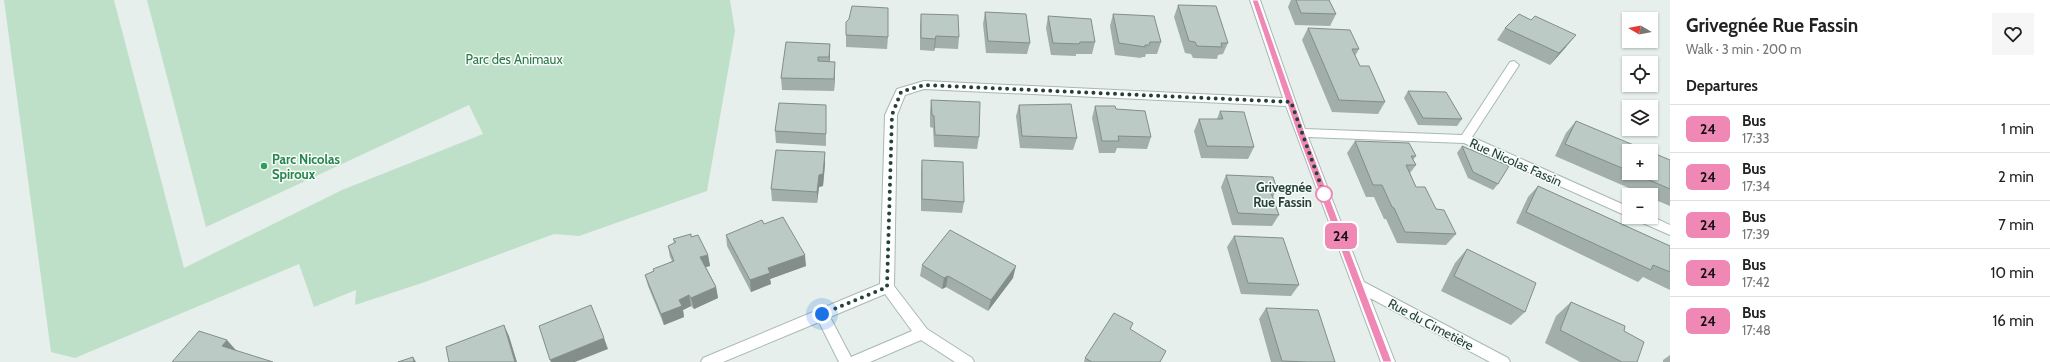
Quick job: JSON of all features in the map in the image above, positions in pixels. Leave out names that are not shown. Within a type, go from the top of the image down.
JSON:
[{"type":"street","points":[[1255,0],[1301,133],[1388,362]]},
{"type":"street","points":[[1465,139],[1514,65]]},
{"type":"street","points":[[967,362],[922,333],[887,287],[892,115],[901,92],[924,85],[1291,102]]},
{"type":"street","name":"Rue Nicolas Fassin","points":[[1301,133],[1465,139],[1622,209]]},
{"type":"street","points":[[1656,224],[1670,230]]},
{"type":"street","name":"Rue du Cimetière","points":[[1360,286],[1503,362]]},
{"type":"street","points":[[708,362],[887,287]]},
{"type":"street","points":[[822,314],[846,362]]},
{"type":"street","points":[[855,362],[922,333]]},
{"type":"green space","name":"Parc des Animaux","points":[[4,0],[114,0],[184,268],[342,190],[483,134],[469,105],[206,227],[147,0],[730,0],[735,31],[707,191],[579,236],[554,234],[422,283],[355,305],[356,290],[314,307],[299,264],[75,358],[51,352]]},
{"type":"building","points":[[1296,0],[1329,0],[1336,14],[1301,13]]},
{"type":"building","points":[[1178,5],[1216,6],[1228,43],[1221,43],[1222,47],[1197,46],[1195,42],[1189,41]]},
{"type":"building","points":[[852,6],[888,8],[888,37],[846,35],[846,22],[849,19]]},
{"type":"building","points":[[985,12],[1026,14],[1030,43],[988,41]]},
{"type":"building","points":[[921,14],[958,15],[959,37],[936,36],[935,39],[921,38]]},
{"type":"building","points":[[1113,14],[1154,16],[1161,42],[1150,42],[1149,45],[1145,45],[1145,47],[1119,43]]},
{"type":"building","points":[[1519,14],[1531,20],[1535,16],[1576,35],[1559,53],[1505,28]]},
{"type":"building","points":[[1048,16],[1091,19],[1095,42],[1080,42],[1079,44],[1053,43]]},
{"type":"building","points":[[1308,28],[1350,30],[1359,49],[1352,49],[1360,66],[1369,66],[1385,102],[1339,100]]},
{"type":"building","points":[[786,42],[830,44],[829,57],[818,57],[818,61],[835,62],[834,79],[781,78]]},
{"type":"building","points":[[1408,91],[1446,92],[1462,119],[1423,118]]},
{"type":"building","points":[[931,100],[980,102],[979,137],[935,135]]},
{"type":"building","points":[[779,103],[826,105],[826,134],[775,131]]},
{"type":"building","points":[[1071,104],[1077,138],[1022,136],[1019,105]]},
{"type":"building","points":[[1095,106],[1115,106],[1116,109],[1145,111],[1151,137],[1118,136],[1119,141],[1102,141]]},
{"type":"building","points":[[1220,111],[1244,112],[1254,147],[1207,146],[1199,119],[1223,119]]},
{"type":"building","points":[[1576,121],[1631,144],[1622,144],[1622,168],[1565,144]]},
{"type":"building","points":[[1355,141],[1409,143],[1416,156],[1411,156],[1416,165],[1406,165],[1416,187],[1425,187],[1436,209],[1444,210],[1456,234],[1405,232],[1382,185],[1373,185]]},
{"type":"building","points":[[1462,146],[1509,166],[1498,184],[1473,172]]},
{"type":"building","points":[[776,150],[825,152],[823,174],[819,175],[817,192],[771,189]]},
{"type":"building","points":[[1658,155],[1670,160],[1670,189],[1649,180],[1658,180]]},
{"type":"building","points":[[922,160],[963,162],[964,202],[922,199]]},
{"type":"building","points":[[1226,175],[1273,177],[1277,189],[1270,190],[1279,215],[1238,213]]},
{"type":"building","points":[[1538,186],[1670,246],[1670,272],[1653,265],[1651,270],[1526,212]]},
{"type":"building","points":[[783,217],[805,255],[768,268],[770,273],[750,280],[726,235],[762,220],[764,224]]},
{"type":"building","points":[[950,230],[1016,266],[991,300],[948,276],[944,278],[922,265]]},
{"type":"building","points":[[691,234],[691,237],[698,235],[708,255],[700,257],[716,287],[691,298],[689,295],[679,300],[682,306],[661,314],[645,275],[654,271],[653,269],[674,261],[668,246],[676,242],[673,239]]},
{"type":"building","points":[[1234,236],[1283,238],[1299,285],[1248,283]]},
{"type":"building","points":[[1467,249],[1536,283],[1525,312],[1454,276]]},
{"type":"building","points":[[1571,302],[1625,326],[1624,331],[1644,342],[1637,362],[1622,362],[1560,330]]},
{"type":"building","points":[[591,305],[604,338],[550,360],[539,326]]},
{"type":"building","points":[[1266,308],[1318,310],[1335,362],[1282,361]]},
{"type":"building","points":[[1114,313],[1133,323],[1130,329],[1166,351],[1160,362],[1092,362],[1085,358]]},
{"type":"building","points":[[504,325],[515,362],[449,362],[446,347]]},
{"type":"building","points":[[199,331],[227,340],[222,346],[273,362],[172,362]]},
{"type":"building","points":[[413,357],[414,362],[398,362]]},
{"type":"bus line","name":"24","points":[[1255,0],[1301,133],[1388,362]]},
{"type":"place","name":"Parc Nicolas Spiroux","points":[[264,166]]},
{"type":"place","name":"Grivegnée Rue Fassin","points":[[1324,194]]},
{"type":"route","points":[[822,314],[887,287],[892,115],[901,92],[924,85],[1291,102],[1324,194]]}]
